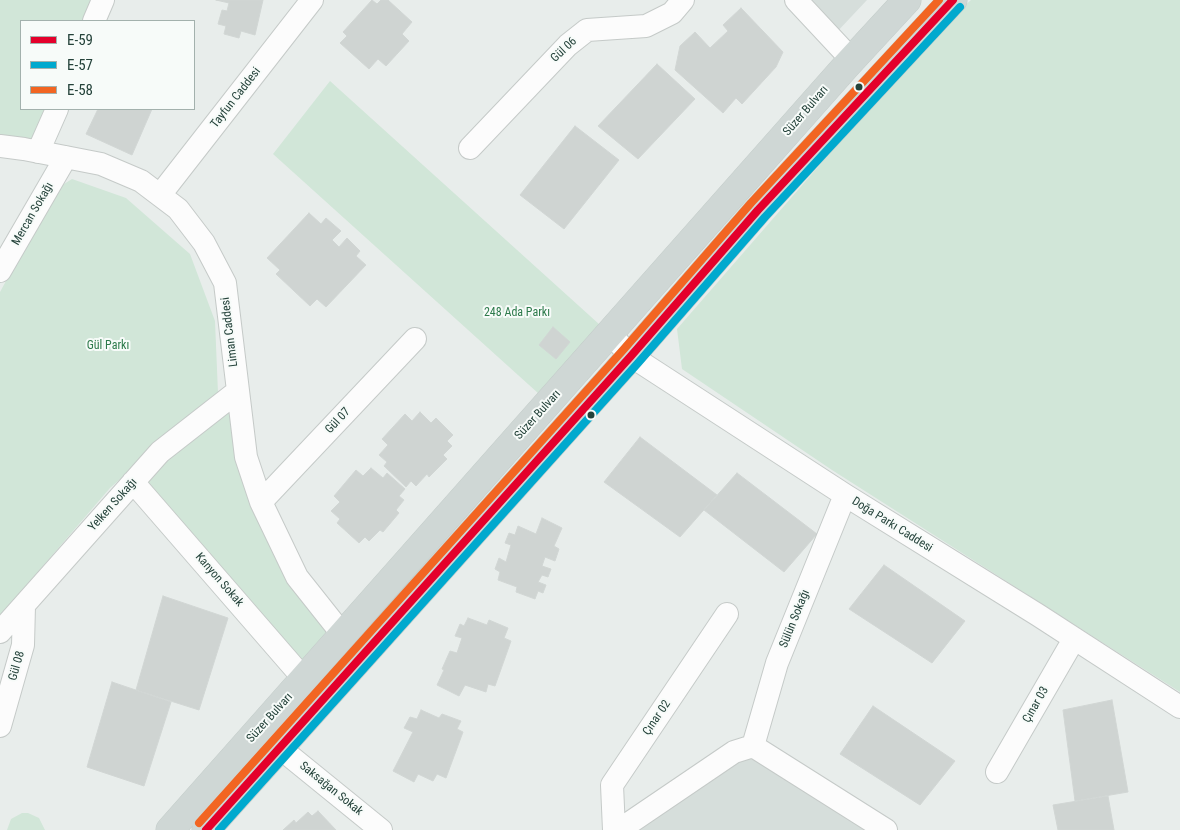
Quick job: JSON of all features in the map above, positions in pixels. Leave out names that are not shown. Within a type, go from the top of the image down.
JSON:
[{"type":"main road","name":"Süzer Bulvarı","points":[[170,830],[907,0]]},
{"type":"main road","points":[[206,830],[631,356],[758,210],[953,0]]},
{"type":"street","points":[[94,20],[103,0]]},
{"type":"street","name":"Tayfun Caddesi","points":[[160,195],[312,0]]},
{"type":"street","name":"Gül 06","points":[[470,148],[568,45],[587,30],[646,26],[672,12],[683,0]]},
{"type":"street","points":[[796,0],[852,60]]},
{"type":"street","points":[[38,152],[57,110]]},
{"type":"street","name":"Liman Caddesi","points":[[0,146],[101,164],[140,181],[178,209],[204,243],[225,284],[246,457],[261,502],[297,578],[343,634]]},
{"type":"street","name":"Mercan Sokağı","points":[[0,271],[66,157]]},
{"type":"street","name":"Doğa Parkı Caddesi","points":[[610,334],[631,356],[845,495],[1180,707]]},
{"type":"street","name":"Gül 07","points":[[261,502],[415,339]]},
{"type":"street","name":"Yelken Sokağı","points":[[0,632],[160,452],[238,391]]},
{"type":"street","name":"Kanyon Sokak","points":[[133,482],[304,679]]},
{"type":"street","name":"Sülün Sokağı","points":[[753,746],[777,663],[845,495]]},
{"type":"street","name":"Gül 08","points":[[0,726],[23,644],[24,606]]},
{"type":"street","name":"Çınar 02","points":[[614,830],[612,785],[727,614]]},
{"type":"street","name":"Çınar 03","points":[[997,772],[1074,639]]},
{"type":"street","points":[[619,830],[734,752],[753,746],[886,830]]},
{"type":"street","name":"Saksağan Sokak","points":[[280,748],[381,830]]},
{"type":"shaded area","points":[[804,0],[867,0],[835,34]]},
{"type":"shaded area","points":[[753,746],[880,830],[619,830]]},
{"type":"green space","points":[[0,0],[103,0],[94,20],[20,20],[20,110],[57,110],[38,152],[0,146]]},
{"type":"green space","points":[[971,0],[1180,0],[1180,692],[832,470],[682,369],[677,329],[938,29]]},
{"type":"green space","name":"248 Ada Parkı","points":[[330,81],[610,334],[549,403],[273,154]]},
{"type":"green space","name":"Gül Parkı","points":[[72,179],[126,198],[190,254],[215,321],[218,393],[110,488],[0,616],[0,292],[56,189]]},
{"type":"green space","points":[[238,391],[261,502],[343,635],[304,679],[133,482]]},
{"type":"green space","points":[[22,813],[28,813],[39,818],[45,830],[7,830],[11,819]]},
{"type":"building","points":[[216,0],[263,0],[255,35],[241,31],[239,38],[224,34],[226,26],[218,24],[222,10],[227,11],[229,3]]},
{"type":"building","points":[[372,0],[377,4],[381,0],[388,0],[412,22],[402,34],[409,41],[386,66],[378,59],[369,69],[340,43],[347,36],[343,32]]},
{"type":"building","points":[[741,8],[783,52],[776,67],[742,104],[736,98],[723,113],[675,70],[680,46],[695,32],[710,48],[728,31],[723,25]]},
{"type":"building","points":[[657,64],[695,99],[638,159],[598,126]]},
{"type":"building","points":[[98,110],[152,110],[132,155],[86,134]]},
{"type":"building","points":[[575,126],[619,160],[564,229],[520,195]]},
{"type":"building","points":[[309,213],[321,224],[326,218],[341,231],[332,240],[339,247],[347,238],[360,251],[356,256],[366,265],[326,307],[317,299],[310,306],[276,274],[280,270],[267,258]]},
{"type":"building","points":[[553,327],[570,342],[556,359],[539,345]]},
{"type":"building","points":[[420,412],[431,423],[436,418],[453,435],[447,441],[452,446],[443,455],[447,459],[429,477],[427,474],[416,486],[411,481],[406,487],[384,466],[387,462],[379,455],[388,445],[382,439],[405,414],[412,421]]},
{"type":"building","points":[[640,437],[717,495],[680,537],[604,482]]},
{"type":"building","points":[[371,468],[383,478],[387,473],[405,489],[399,496],[404,500],[396,510],[399,513],[383,532],[380,530],[369,541],[365,537],[359,543],[337,523],[340,519],[331,511],[340,502],[334,496],[356,470],[363,476]]},
{"type":"building","points":[[737,473],[817,534],[784,572],[704,510]]},
{"type":"building","points":[[542,518],[562,528],[554,546],[559,549],[555,561],[545,557],[542,566],[551,569],[548,577],[542,575],[538,582],[546,585],[543,593],[538,591],[535,599],[516,592],[517,587],[498,580],[500,572],[495,569],[499,558],[506,562],[511,545],[505,543],[509,533],[515,535],[518,526],[536,534]]},
{"type":"building","points":[[884,565],[965,621],[932,663],[849,609]]},
{"type":"building","points":[[163,596],[228,618],[199,710],[136,690]]},
{"type":"building","points":[[468,618],[487,625],[489,620],[508,628],[504,638],[511,641],[495,686],[488,684],[486,692],[465,685],[459,696],[437,685],[450,651],[457,653],[462,638],[455,636],[460,624],[464,626]]},
{"type":"building","points":[[112,682],[171,702],[144,786],[87,767]]},
{"type":"building","points":[[1112,700],[1128,792],[1075,801],[1063,710]]},
{"type":"building","points":[[873,706],[955,761],[920,805],[840,754]]},
{"type":"building","points":[[421,710],[439,718],[442,714],[461,721],[457,729],[463,732],[446,778],[437,774],[433,781],[418,774],[414,782],[393,771],[413,732],[404,728],[410,717],[417,719]]},
{"type":"building","points":[[1108,796],[1114,830],[1058,830],[1053,805]]},
{"type":"building","points":[[318,811],[336,830],[283,830],[294,820],[296,823],[308,812],[312,816]]},
{"type":"transit line","name":"E-58","points":[[199,823],[624,349],[751,203],[939,0]]},
{"type":"transit line","name":"E-59","points":[[206,830],[631,356],[758,210],[953,0]]},
{"type":"transit line","name":"E-57","points":[[219,830],[638,363],[765,217],[960,7]]}]
